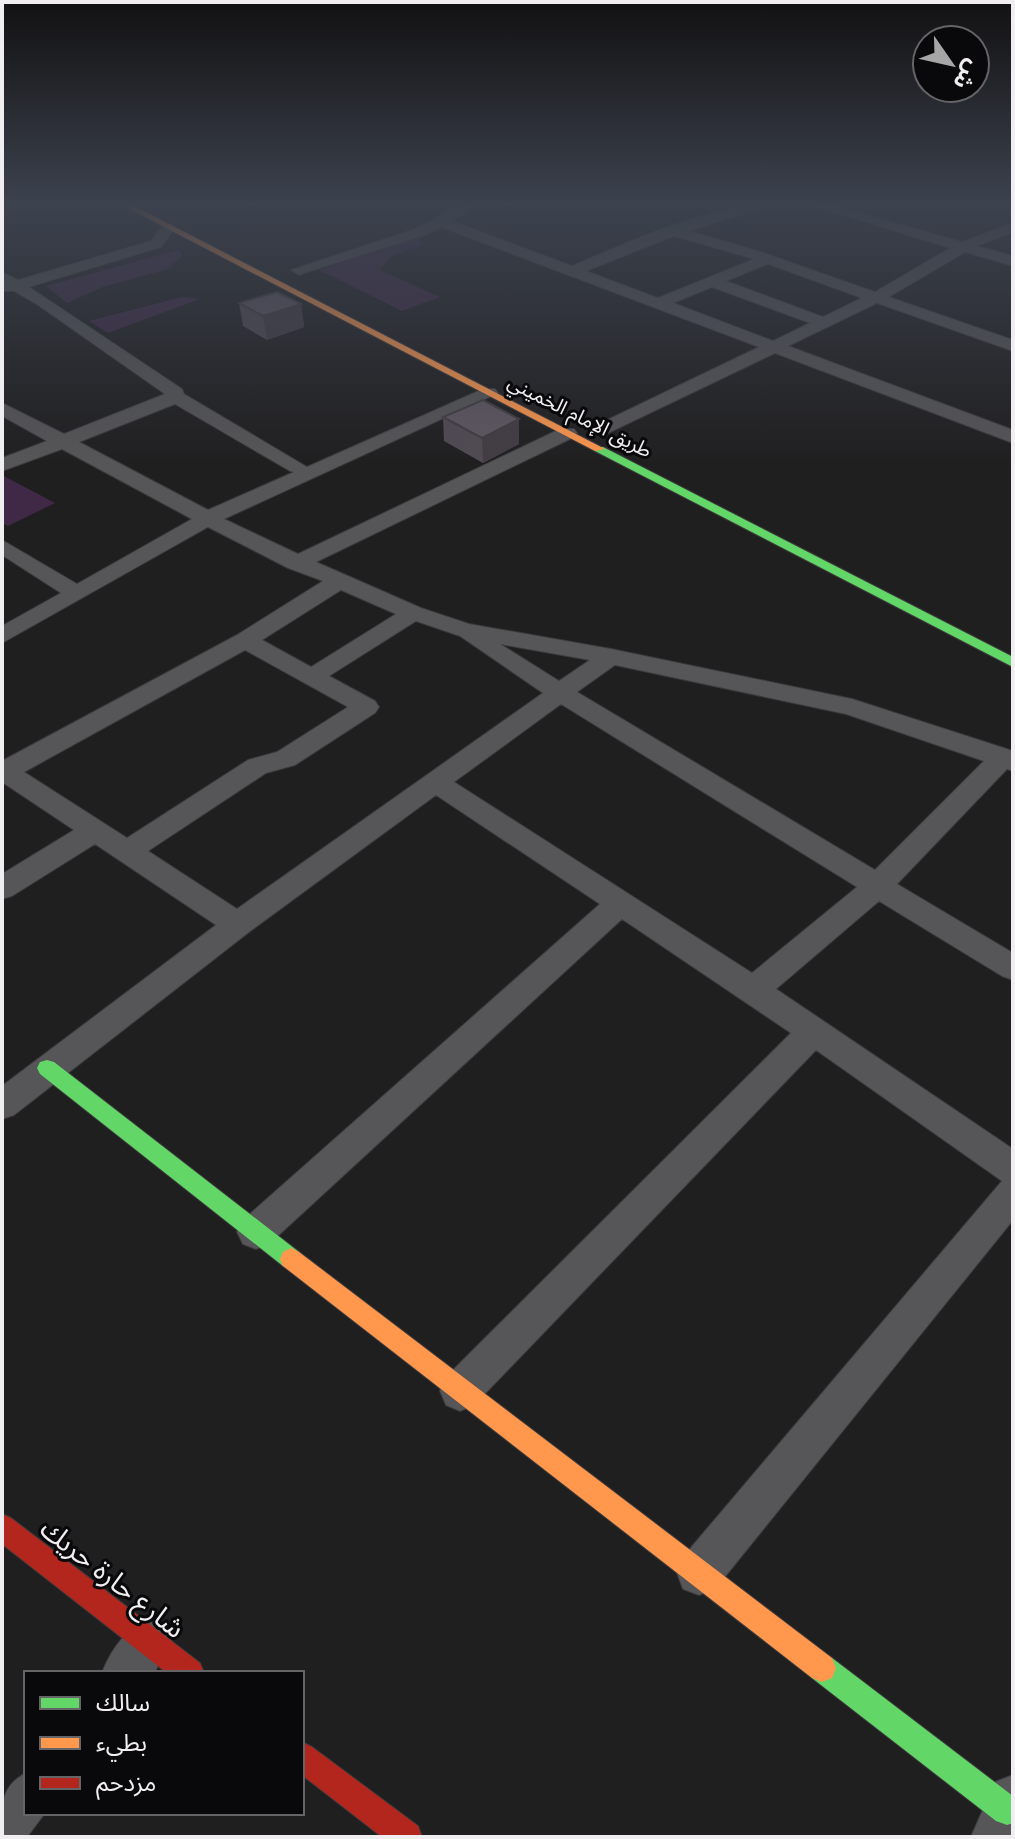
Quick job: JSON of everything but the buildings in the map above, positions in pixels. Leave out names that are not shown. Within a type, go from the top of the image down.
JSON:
[{"type":"main road","name":"طريق الإمام الخميني","points":[[294,292],[1013,663]]},
{"type":"main road","points":[[306,298],[318,292]]},
{"type":"main road","name":"طريق الإمام الخميني","points":[[601,424],[635,441]]},
{"type":"main road","points":[[747,528],[768,519]]},
{"type":"main road","points":[[47,1068],[460,1391],[699,1573],[1006,1816]]},
{"type":"main road","name":"شارع حارة حريك","points":[[2,1527],[137,1658],[183,1671]]},
{"type":"main road","points":[[304,1759],[407,1837]]},
{"type":"street","points":[[19,292],[173,390],[175,396],[297,467]]},
{"type":"street","points":[[629,292],[1013,437]]},
{"type":"street","points":[[659,303],[688,292]]},
{"type":"street","points":[[739,292],[822,322]]},
{"type":"street","points":[[711,323],[779,292]]},
{"type":"street","points":[[858,292],[1013,346]]},
{"type":"street","points":[[601,424],[774,348],[886,292]]},
{"type":"street","points":[[2,620],[69,588],[297,467],[484,390]]},
{"type":"street","points":[[202,516],[484,390]]},
{"type":"street","points":[[2,465],[175,396]]},
{"type":"street","points":[[2,409],[296,563],[413,613],[464,630],[611,656],[852,707],[1009,759],[876,887],[753,990]]},
{"type":"street","points":[[296,563],[567,433]]},
{"type":"street","points":[[2,546],[69,588]]},
{"type":"street","points":[[238,924],[3,771],[245,640],[338,582]]},
{"type":"street","points":[[2,636],[69,588]]},
{"type":"street","points":[[313,676],[413,613]]},
{"type":"street","points":[[464,630],[560,693],[1013,968]]},
{"type":"street","points":[[125,853],[257,766],[286,759],[366,707],[245,640]]},
{"type":"street","points":[[2,1105],[238,924],[611,656]]},
{"type":"street","points":[[437,783],[753,990],[1013,1169]]},
{"type":"street","points":[[2,888],[93,832]]},
{"type":"street","points":[[256,1232],[621,903]]},
{"type":"street","points":[[460,1391],[813,1032]]},
{"type":"street","points":[[699,1573],[1013,1193]]},
{"type":"street","points":[[2,1829],[24,1801]]},
{"type":"shaded area","points":[[53,292],[92,292],[67,303]]},
{"type":"shaded area","points":[[363,292],[428,292],[440,297],[402,311]]},
{"type":"shaded area","points":[[182,297],[200,299],[108,333],[89,321]]},
{"type":"shaded area","points":[[2,475],[55,503],[8,526],[2,523]]},
{"type":"traffic: fast","points":[[599,449],[1013,663]]},
{"type":"traffic: fast","points":[[47,1068],[291,1259]]},
{"type":"traffic: fast","points":[[822,1668],[1007,1810]]},
{"type":"traffic: slow","points":[[294,292],[599,449]]},
{"type":"traffic: slow","points":[[291,1259],[822,1668]]},
{"type":"traffic: jam","points":[[2,1527],[187,1671]]},
{"type":"traffic: jam","points":[[304,1759],[407,1837]]}]
